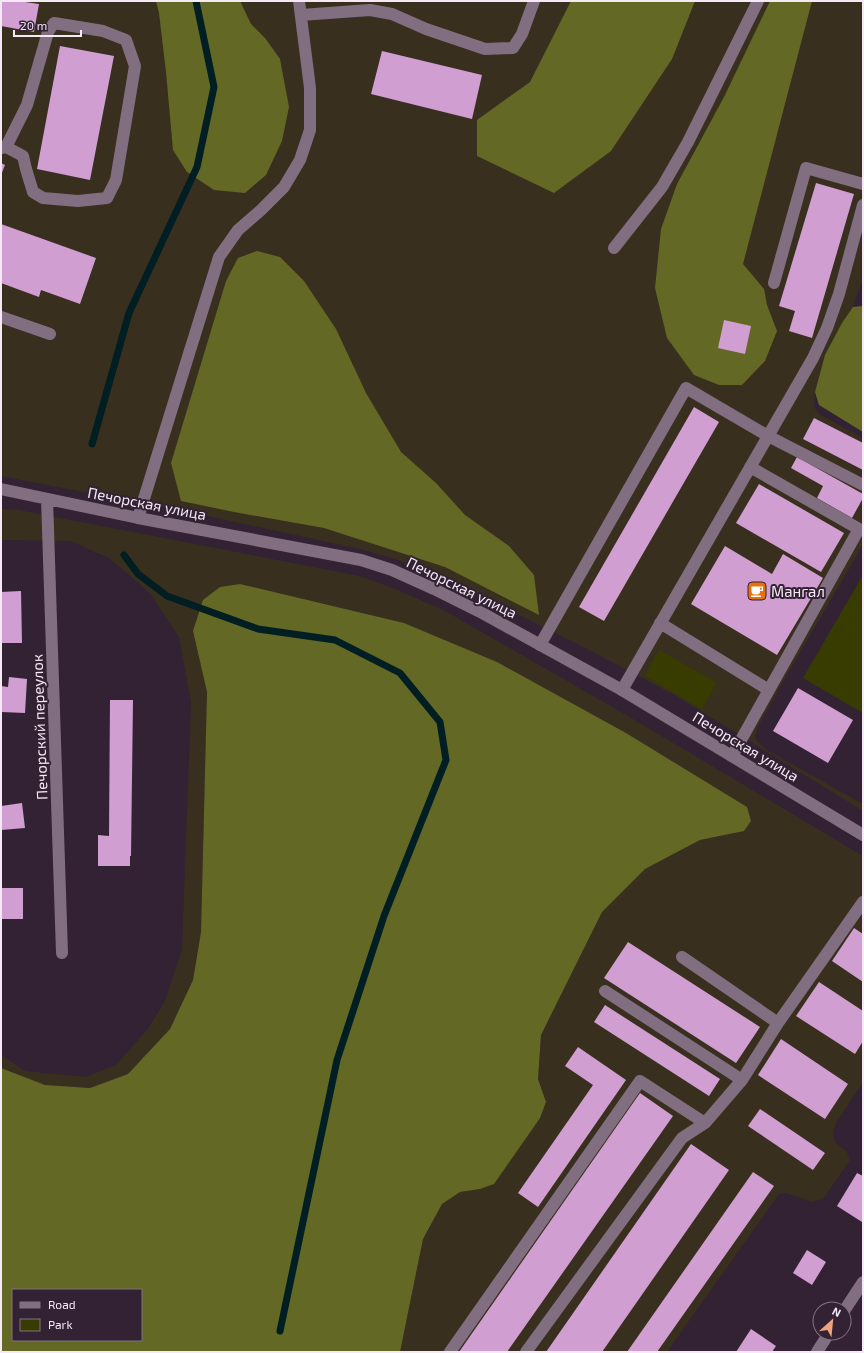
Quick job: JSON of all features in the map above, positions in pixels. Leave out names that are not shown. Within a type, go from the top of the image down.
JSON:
[{"type":"street","points":[[138,518],[219,257],[238,230],[284,187],[300,160],[310,130],[310,88],[299,1]]},
{"type":"street","points":[[301,15],[371,5],[426,29],[486,49],[513,48],[522,34],[534,1]]},
{"type":"street","points":[[614,248],[666,180],[688,142],[758,1]]},
{"type":"street","points":[[54,23],[103,30],[126,40],[135,66],[116,180],[107,198],[78,201],[43,198],[33,192],[26,169],[24,156],[3,147],[28,105],[48,32],[54,23]]},
{"type":"street","points":[[774,283],[806,168],[863,184]]},
{"type":"street","points":[[622,690],[813,358],[827,328],[839,294],[863,205]]},
{"type":"street","points":[[1,317],[50,334]]},
{"type":"street","points":[[540,645],[686,388],[768,436],[863,485]]},
{"type":"street","points":[[732,756],[859,529],[750,467]]},
{"type":"street","name":"Печорская улица","points":[[1,489],[47,500],[138,518],[362,560],[392,570],[484,614],[622,690],[863,835]]},
{"type":"street","name":"Печорский переулок","points":[[47,500],[62,953]]},
{"type":"street","points":[[660,623],[769,690]]},
{"type":"street","points":[[526,1352],[682,1138],[705,1123],[742,1080],[778,1023],[863,902]]},
{"type":"street","points":[[682,957],[778,1023]]},
{"type":"street","points":[[605,991],[742,1080]]},
{"type":"street","points":[[450,1352],[640,1081],[705,1123]]},
{"type":"street","points":[[851,1301],[863,1282]]},
{"type":"street","points":[[817,1352],[824,1341]]},
{"type":"shaded area","points":[[1,1],[863,1],[863,278],[845,331],[815,392],[814,407],[819,414],[863,438],[863,545],[788,673],[758,727],[755,736],[756,740],[767,750],[863,804],[863,811],[676,696],[587,649],[441,576],[398,560],[364,550],[203,515],[1,476]]},
{"type":"shaded area","points":[[1,509],[19,510],[360,576],[398,590],[447,612],[628,716],[863,856],[863,1082],[836,1123],[833,1133],[835,1142],[847,1152],[850,1160],[823,1199],[812,1202],[786,1193],[779,1194],[667,1352],[400,1352],[423,1239],[442,1204],[460,1192],[480,1189],[546,1102],[538,1079],[541,1035],[602,912],[645,869],[700,840],[744,831],[751,821],[746,807],[626,733],[497,662],[404,623],[240,584],[220,587],[193,631],[207,692],[201,932],[193,980],[170,1029],[128,1074],[90,1088],[45,1085],[1,1068],[1,1055],[25,1071],[86,1077],[116,1065],[147,1030],[164,1003],[182,950],[191,702],[179,637],[149,592],[109,558],[70,541],[1,540]]},
{"type":"green space","points":[[156,1],[240,1],[251,24],[265,38],[280,59],[289,107],[282,141],[266,175],[245,193],[214,190],[187,172],[173,150],[166,72],[159,13]]},
{"type":"green space","points":[[571,1],[695,1],[672,59],[611,151],[554,193],[477,156],[477,120],[530,82]]},
{"type":"green space","points":[[770,1],[812,1],[743,264],[764,289],[767,305],[777,331],[765,361],[742,385],[719,385],[694,375],[667,338],[655,288],[661,229],[677,184],[724,97]]},
{"type":"green space","points":[[257,251],[280,257],[304,281],[336,329],[366,393],[401,452],[436,483],[465,515],[509,546],[534,575],[539,615],[445,567],[324,528],[181,501],[171,463],[226,281],[238,258]]},
{"type":"green space","points":[[863,306],[863,432],[819,405],[815,392],[825,355],[842,323],[853,307]]},
{"type":"green space","points":[[863,575],[863,713],[803,678]]},
{"type":"green space","points":[[240,584],[404,623],[497,662],[626,733],[747,807],[751,821],[744,831],[700,840],[645,869],[602,912],[541,1035],[538,1079],[546,1102],[540,1118],[494,1184],[480,1189],[460,1192],[442,1204],[423,1239],[400,1352],[1,1352],[1,1068],[45,1085],[90,1088],[128,1074],[170,1029],[193,980],[201,932],[207,692],[193,631],[203,600],[220,587]]},
{"type":"green space","points":[[659,650],[717,683],[702,709],[645,676]]},
{"type":"building","points":[[1,1],[18,1],[39,4],[34,32],[1,26]]},
{"type":"building","points":[[60,46],[114,56],[90,180],[37,169]]},
{"type":"building","points":[[382,51],[482,75],[472,119],[371,94]]},
{"type":"building","points":[[1,163],[5,165],[1,175]]},
{"type":"building","points":[[816,183],[854,194],[812,338],[789,331],[795,311],[779,306]]},
{"type":"building","points":[[1,224],[96,258],[80,304],[41,290],[39,297],[1,283]]},
{"type":"building","points":[[724,320],[751,326],[745,354],[718,348]]},
{"type":"building","points":[[694,407],[719,422],[604,621],[579,607]]},
{"type":"building","points":[[814,418],[863,443],[863,470],[803,439]]},
{"type":"building","points":[[797,457],[863,494],[863,498],[852,518],[817,498],[823,486],[791,468]]},
{"type":"building","points":[[759,484],[844,533],[821,572],[736,523]]},
{"type":"building","name":"Мангал","points":[[725,546],[772,574],[783,554],[823,578],[777,655],[691,604]]},
{"type":"building","points":[[21,591],[22,643],[1,643],[1,592]]},
{"type":"building","points":[[9,677],[27,679],[25,713],[1,712],[1,686],[8,687]]},
{"type":"building","points":[[798,688],[853,720],[828,763],[773,731]]},
{"type":"building","points":[[110,700],[133,700],[130,866],[98,866],[98,835],[109,836]]},
{"type":"building","points":[[22,803],[25,828],[1,830],[1,806]]},
{"type":"building","points":[[1,888],[23,888],[23,919],[1,919]]},
{"type":"building","points":[[854,928],[863,934],[863,982],[832,961]]},
{"type":"building","points":[[628,942],[760,1027],[736,1063],[604,978]]},
{"type":"building","points":[[819,982],[863,1011],[863,1041],[855,1054],[796,1016]]},
{"type":"building","points":[[605,1005],[720,1079],[709,1096],[594,1022]]},
{"type":"building","points":[[781,1039],[848,1084],[825,1119],[758,1075]]},
{"type":"building","points":[[578,1047],[626,1080],[538,1207],[518,1193],[593,1085],[565,1066]]},
{"type":"building","points":[[640,1093],[673,1116],[507,1352],[459,1352]]},
{"type":"building","points":[[760,1109],[825,1153],[813,1170],[748,1126]]},
{"type":"building","points":[[691,1144],[729,1170],[602,1352],[546,1352]]},
{"type":"building","points":[[753,1172],[774,1186],[657,1352],[627,1352]]},
{"type":"building","points":[[857,1173],[863,1176],[862,1222],[837,1206]]},
{"type":"building","points":[[807,1250],[826,1262],[812,1285],[793,1273]]},
{"type":"building","points":[[751,1329],[776,1346],[772,1352],[736,1352]]},
{"type":"waterway","points":[[92,444],[129,313],[197,167],[214,87],[196,1]]},
{"type":"waterway","points":[[124,555],[138,574],[167,596],[258,629],[335,640],[400,673],[440,722],[446,760],[384,916],[337,1060],[280,1331]]},
{"type":"place","name":"Мангал","points":[[757,591]]}]
